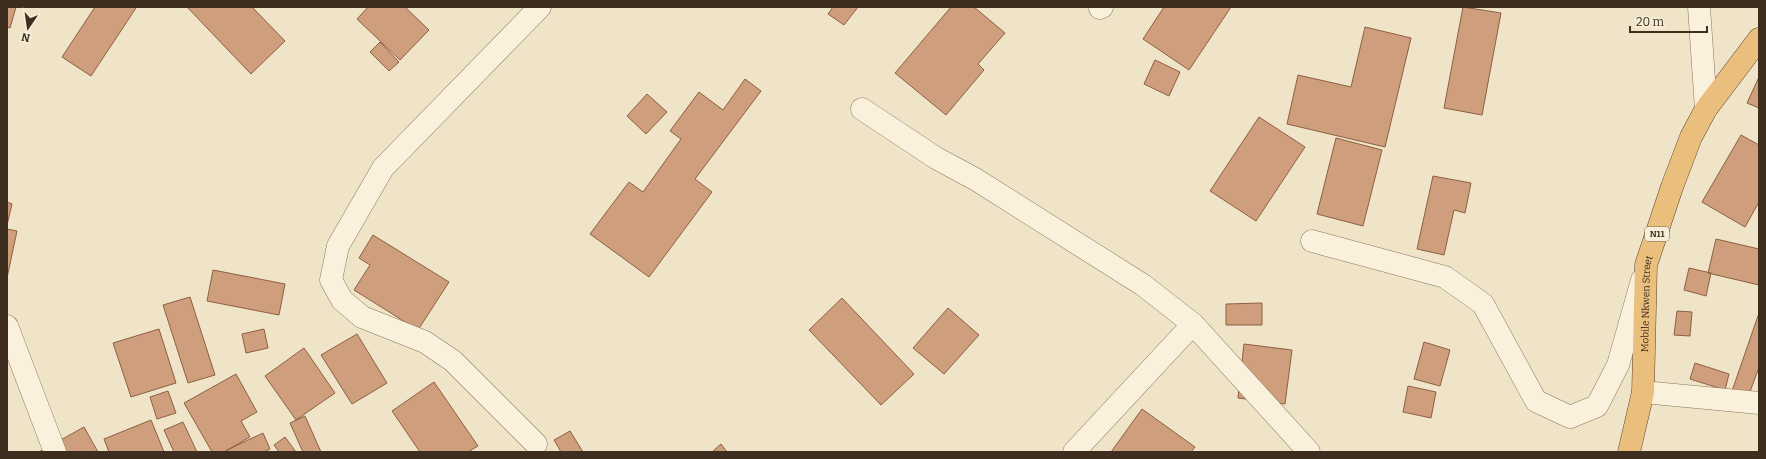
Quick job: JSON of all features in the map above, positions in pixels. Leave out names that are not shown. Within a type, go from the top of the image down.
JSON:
[{"type":"highway","name":"Mobile Nkwen Street","points":[[1630,452],[1643,392],[1646,265],[1672,187],[1692,137],[1706,109],[1759,40]]},
{"type":"street","points":[[536,444],[453,361],[424,342],[362,317],[342,300],[331,280],[338,246],[383,168],[540,7]]},
{"type":"street","points":[[1699,7],[1706,109]]},
{"type":"street","points":[[862,109],[936,158],[975,179],[1143,284],[1194,324],[1309,452]]},
{"type":"street","points":[[1312,241],[1445,277],[1483,304],[1536,401],[1570,417],[1597,406],[1618,365],[1646,265]]},
{"type":"street","points":[[1074,452],[1194,324]]},
{"type":"street","points":[[7,326],[55,452]]},
{"type":"street","points":[[1643,392],[1759,403]]},
{"type":"building","points":[[7,7],[16,7],[10,28],[7,27]]},
{"type":"building","points":[[95,7],[136,8],[91,76],[62,57]]},
{"type":"building","points":[[187,7],[252,7],[285,41],[251,74]]},
{"type":"building","points":[[368,7],[405,7],[429,30],[400,60],[357,19]]},
{"type":"building","points":[[833,7],[858,7],[844,25],[828,14]]},
{"type":"building","points":[[951,7],[974,7],[1005,33],[978,64],[984,70],[946,115],[895,73]]},
{"type":"building","points":[[1164,7],[1231,7],[1189,70],[1143,39]]},
{"type":"building","points":[[1463,7],[1501,13],[1482,115],[1444,108]]},
{"type":"building","points":[[1365,27],[1411,38],[1385,147],[1287,124],[1298,75],[1351,87]]},
{"type":"building","points":[[380,42],[399,62],[389,71],[370,52]]},
{"type":"building","points":[[1155,60],[1180,72],[1169,96],[1144,84]]},
{"type":"building","points":[[1759,77],[1759,108],[1747,103]]},
{"type":"building","points":[[745,79],[761,91],[695,179],[712,192],[649,277],[590,234],[629,182],[643,192],[681,139],[670,131],[699,92],[723,110]]},
{"type":"building","points":[[647,94],[667,112],[646,134],[627,116]]},
{"type":"building","points":[[1259,117],[1305,147],[1256,221],[1210,191]]},
{"type":"building","points":[[1741,135],[1759,145],[1759,202],[1745,227],[1702,202]]},
{"type":"building","points":[[1336,138],[1382,150],[1363,226],[1317,214]]},
{"type":"building","points":[[1433,176],[1471,183],[1465,213],[1454,210],[1444,255],[1417,249]]},
{"type":"building","points":[[7,202],[12,204],[7,225]]},
{"type":"building","points":[[7,229],[17,231],[7,278]]},
{"type":"building","points":[[373,235],[449,282],[418,330],[354,290],[370,265],[359,258]]},
{"type":"building","points":[[1716,239],[1759,249],[1759,285],[1708,273]]},
{"type":"building","points":[[1689,268],[1711,273],[1706,296],[1684,290]]},
{"type":"building","points":[[213,270],[285,284],[279,315],[207,301]]},
{"type":"building","points":[[190,297],[215,375],[188,383],[163,305]]},
{"type":"building","points":[[842,298],[914,374],[881,405],[809,330]]},
{"type":"building","points":[[1262,303],[1262,325],[1226,325],[1226,304]]},
{"type":"building","points":[[948,308],[979,335],[944,374],[913,348]]},
{"type":"building","points":[[1677,311],[1692,312],[1690,336],[1674,335]]},
{"type":"building","points":[[1759,313],[1759,370],[1748,397],[1732,391]]},
{"type":"building","points":[[159,329],[176,383],[131,397],[113,343]]},
{"type":"building","points":[[264,329],[268,348],[246,353],[242,334]]},
{"type":"building","points":[[357,334],[387,383],[352,404],[321,355]]},
{"type":"building","points":[[1424,342],[1450,350],[1440,386],[1414,379]]},
{"type":"building","points":[[1244,344],[1292,350],[1285,404],[1238,398]]},
{"type":"building","points":[[304,348],[335,393],[296,420],[265,376]]},
{"type":"building","points":[[1695,363],[1729,374],[1725,390],[1690,379]]},
{"type":"building","points":[[236,374],[257,412],[241,421],[250,437],[224,452],[212,452],[184,403]]},
{"type":"building","points":[[434,382],[478,446],[468,452],[420,452],[392,411]]},
{"type":"building","points":[[1408,386],[1436,392],[1431,418],[1403,412]]},
{"type":"building","points":[[168,391],[176,413],[157,419],[150,397]]},
{"type":"building","points":[[1142,409],[1195,447],[1191,452],[1111,452]]},
{"type":"building","points":[[305,416],[321,452],[303,452],[290,423]]},
{"type":"building","points":[[151,420],[164,452],[109,452],[104,439]]},
{"type":"building","points":[[183,422],[197,452],[174,452],[164,430]]},
{"type":"building","points":[[84,427],[98,452],[39,452]]},
{"type":"building","points":[[570,431],[583,452],[561,452],[554,440]]},
{"type":"building","points":[[263,433],[270,449],[264,452],[228,452],[227,450]]},
{"type":"building","points":[[285,437],[296,452],[279,452],[274,445]]},
{"type":"building","points":[[721,444],[727,452],[712,452]]}]
